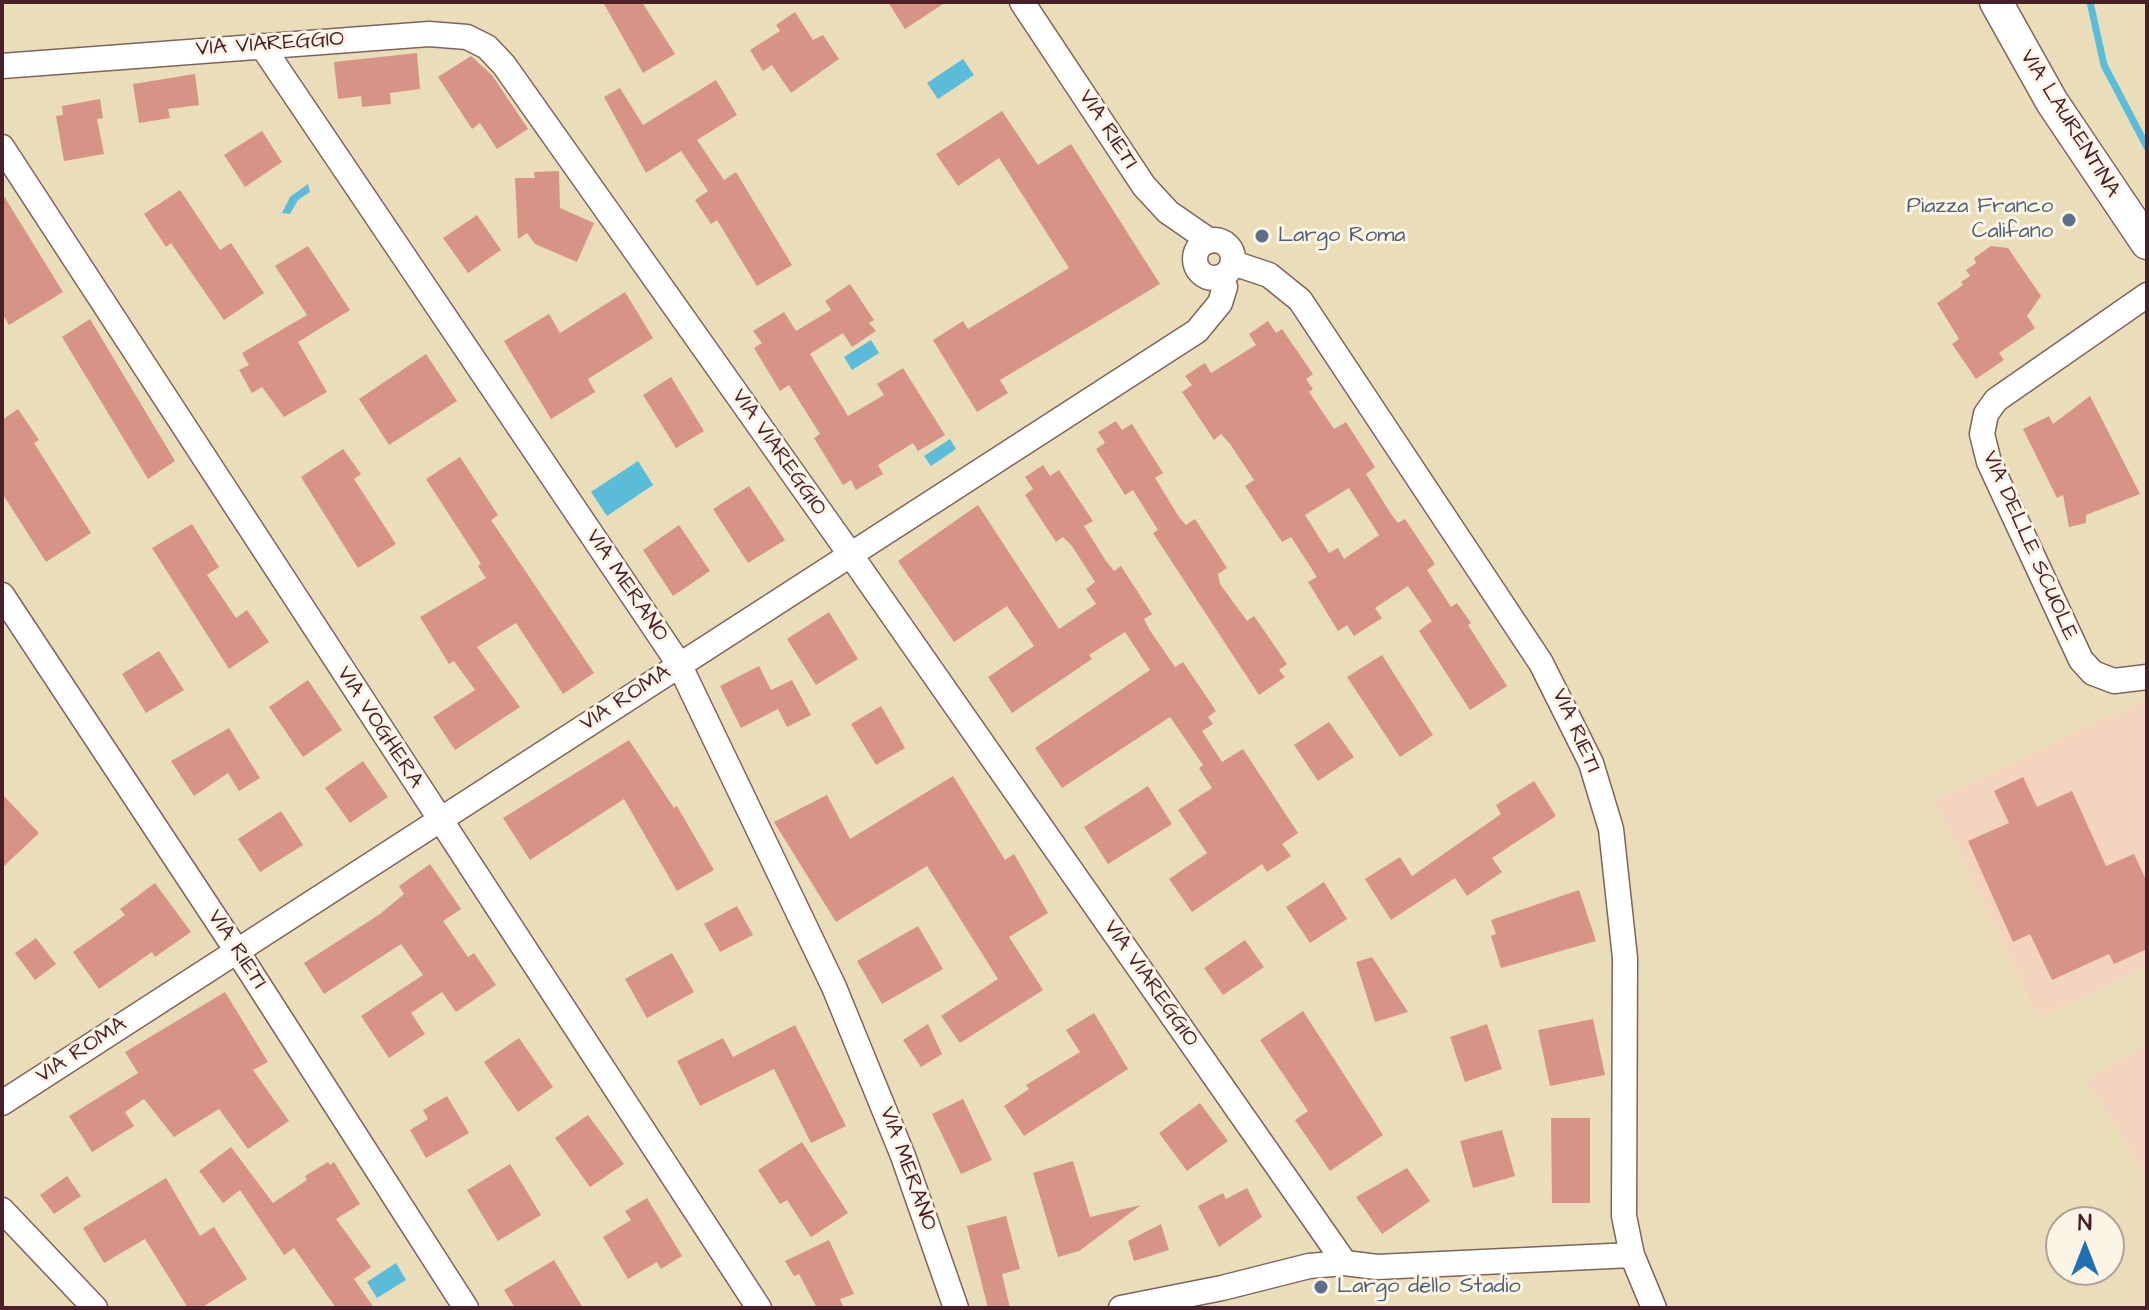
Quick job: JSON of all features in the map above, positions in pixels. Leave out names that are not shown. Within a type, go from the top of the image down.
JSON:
[{"type":"main road","name":"VIA LAURENTINA","points":[[1996,2],[2052,102],[2147,243]]},
{"type":"street","name":"VIA RIETI","points":[[1022,2],[1144,186],[1168,212],[1210,241],[1196,253],[1196,266],[1210,278],[1227,270],[1269,275],[1300,300],[1541,663],[1591,763],[1611,829],[1623,925],[1626,1020],[1622,1199],[1632,1255],[1654,1308]]},
{"type":"street","name":"VIA VIAREGGIO","points":[[2,66],[443,34],[467,37],[487,47],[504,65],[850,554],[1345,1263]]},
{"type":"street","name":"VIA MERANO","points":[[262,46],[679,664],[834,987],[917,1193],[956,1308]]},
{"type":"street","name":"VIA VOGHERA","points":[[2,147],[759,1308]]},
{"type":"street","name":"VIA ROMA","points":[[2,1103],[1197,331],[1220,303],[1227,270]]},
{"type":"street","name":"VIA DELLE SCUOLE","points":[[2147,295],[1996,400],[1986,414],[1982,434],[1989,462],[2081,660],[2093,673],[2114,681],[2147,677]]},
{"type":"street","name":"VIA RIETI","points":[[2,595],[237,951],[466,1308]]},
{"type":"street","points":[[2,1210],[95,1308]]},
{"type":"street","points":[[1121,1308],[1222,1288],[1309,1266],[1345,1263],[1377,1267],[1632,1255]]},
{"type":"shaded area","points":[[2147,698],[2147,965],[2039,1017],[1934,802]]},
{"type":"shaded area","points":[[2147,1044],[2147,1177],[2086,1081]]},
{"type":"water","points":[[963,59],[974,75],[938,99],[927,83]]},
{"type":"water","points":[[308,184],[310,192],[298,200],[290,214],[282,213],[290,197]]},
{"type":"water","points":[[871,340],[879,353],[852,370],[844,357]]},
{"type":"water","points":[[950,439],[956,449],[931,466],[924,456]]},
{"type":"water","points":[[638,461],[653,485],[607,516],[591,492]]},
{"type":"water","points":[[396,1263],[406,1280],[377,1298],[367,1282]]},
{"type":"building","points":[[603,2],[642,2],[675,54],[643,73]]},
{"type":"building","points":[[888,2],[946,2],[905,29]]},
{"type":"building","points":[[795,12],[813,40],[823,35],[839,59],[791,93],[772,65],[763,71],[750,50],[780,31],[776,25]]},
{"type":"building","points":[[417,53],[420,89],[390,93],[391,104],[362,107],[361,96],[338,99],[334,62]]},
{"type":"building","points":[[471,56],[492,75],[528,129],[497,149],[480,123],[472,129],[438,77]]},
{"type":"building","points":[[195,74],[199,105],[168,109],[170,118],[139,123],[133,84]]},
{"type":"building","points":[[716,80],[737,115],[697,140],[724,180],[736,172],[792,265],[757,286],[717,220],[711,224],[695,200],[708,191],[681,151],[646,173],[604,97],[620,88],[643,125]]},
{"type":"building","points":[[100,99],[103,118],[97,119],[104,154],[64,161],[56,116],[63,115],[62,106]]},
{"type":"building","points":[[1002,111],[1038,165],[1071,144],[1160,284],[1000,380],[1008,393],[977,412],[933,340],[963,321],[968,329],[1069,268],[999,158],[958,186],[936,154]]},
{"type":"building","points":[[262,131],[282,162],[245,187],[224,155]]},
{"type":"building","points":[[559,171],[560,208],[594,223],[577,262],[535,244],[527,233],[518,239],[515,178],[535,178],[534,172]]},
{"type":"building","points":[[180,190],[220,250],[231,243],[264,293],[224,320],[171,243],[166,247],[144,214]]},
{"type":"building","points":[[2,193],[63,292],[9,325],[2,313]]},
{"type":"building","points":[[477,215],[501,250],[468,273],[443,238]]},
{"type":"building","points":[[308,246],[350,310],[298,342],[327,392],[284,417],[262,387],[252,393],[239,370],[249,365],[242,353],[307,315],[275,266]]},
{"type":"building","points":[[1991,246],[2008,248],[2041,296],[2027,316],[2035,328],[1999,353],[2004,360],[1976,379],[1952,344],[1959,339],[1937,303],[1963,285],[1961,282],[1970,276],[1966,270],[1976,263],[1974,258]]},
{"type":"building","points":[[850,284],[874,320],[869,323],[876,331],[852,347],[843,333],[810,354],[848,416],[884,395],[877,384],[903,368],[945,435],[918,451],[913,443],[878,465],[883,474],[856,490],[851,480],[843,485],[814,438],[820,434],[789,385],[780,391],[754,348],[762,343],[753,331],[784,312],[796,331],[831,310],[825,301]]},
{"type":"building","points":[[625,292],[653,338],[588,379],[595,392],[551,419],[504,341],[549,314],[560,333]]},
{"type":"building","points":[[90,319],[175,461],[148,479],[62,337]]},
{"type":"building","points":[[1268,321],[1276,333],[1282,329],[1313,374],[1306,379],[1313,389],[1309,392],[1334,429],[1346,422],[1375,467],[1366,474],[1391,514],[1398,523],[1405,519],[1435,564],[1427,570],[1451,607],[1457,603],[1471,623],[1468,625],[1507,686],[1470,710],[1419,631],[1432,621],[1408,586],[1375,608],[1382,618],[1354,636],[1347,625],[1338,631],[1308,582],[1317,577],[1291,537],[1282,542],[1245,486],[1254,480],[1221,434],[1214,440],[1182,392],[1192,385],[1185,376],[1205,363],[1211,373],[1256,345],[1249,334]],"holes":[[[1349,488],[1379,535],[1344,559],[1338,548],[1329,553],[1305,515]]]},
{"type":"building","points":[[426,354],[457,401],[389,445],[359,399]]},
{"type":"building","points":[[671,377],[704,431],[676,448],[643,395]]},
{"type":"building","points":[[2090,396],[2140,494],[2086,515],[2086,523],[2069,527],[2063,495],[2057,498],[2023,429],[2049,416],[2053,424]]},
{"type":"building","points":[[18,409],[39,440],[34,443],[91,533],[46,562],[2,493],[2,420]]},
{"type":"building","points":[[1116,421],[1122,430],[1132,424],[1163,473],[1155,478],[1179,517],[1186,525],[1195,519],[1227,568],[1218,574],[1220,584],[1247,621],[1254,616],[1287,664],[1279,670],[1285,677],[1259,695],[1153,533],[1158,530],[1133,490],[1125,495],[1096,449],[1105,443],[1098,432]]},
{"type":"building","points":[[343,449],[361,474],[354,479],[396,544],[358,568],[301,477]]},
{"type":"building","points":[[460,457],[498,515],[491,520],[594,673],[563,694],[516,623],[477,647],[520,707],[455,750],[433,717],[475,690],[454,661],[449,664],[420,617],[486,578],[478,566],[481,564],[426,479]]},
{"type":"building","points":[[1043,465],[1050,476],[1059,470],[1093,521],[1084,526],[1106,561],[1114,571],[1121,566],[1152,614],[1144,619],[1149,629],[1175,667],[1183,662],[1216,711],[1208,717],[1213,724],[1202,731],[1222,762],[1243,749],[1298,833],[1282,844],[1291,856],[1267,872],[1262,864],[1192,912],[1169,879],[1207,853],[1178,810],[1212,788],[1199,768],[1203,765],[1170,717],[1062,788],[1035,748],[1150,670],[1125,632],[1089,655],[1092,659],[1012,713],[988,677],[1034,646],[1007,606],[954,642],[898,561],[978,505],[1059,629],[1096,604],[1086,589],[1095,582],[1072,546],[1063,537],[1056,542],[1025,495],[1033,489],[1025,477]]},
{"type":"building","points":[[749,486],[785,540],[748,563],[713,509]]},
{"type":"building","points":[[192,524],[219,567],[207,575],[236,618],[247,610],[269,642],[229,669],[152,548]]},
{"type":"building","points":[[679,525],[710,571],[673,596],[643,550]]},
{"type":"building","points":[[829,612],[858,659],[816,685],[787,639]]},
{"type":"building","points":[[159,651],[184,690],[146,713],[122,674]]},
{"type":"building","points":[[1382,655],[1433,735],[1400,757],[1347,677]]},
{"type":"building","points":[[759,666],[771,690],[792,680],[811,715],[787,727],[778,709],[741,728],[720,686]]},
{"type":"building","points":[[308,680],[342,730],[303,757],[269,707]]},
{"type":"building","points":[[881,706],[905,748],[876,765],[851,724]]},
{"type":"building","points":[[1329,722],[1354,757],[1318,781],[1294,745]]},
{"type":"building","points":[[229,728],[260,778],[239,791],[228,773],[194,796],[171,761]]},
{"type":"building","points":[[629,740],[674,808],[677,806],[714,870],[677,891],[624,799],[530,860],[503,818]]},
{"type":"building","points":[[363,761],[388,797],[350,823],[325,788]]},
{"type":"building","points":[[953,776],[1005,860],[1014,854],[1048,913],[1009,937],[1043,990],[960,1043],[941,1016],[998,979],[927,866],[836,922],[774,822],[827,795],[850,839]]},
{"type":"building","points":[[2023,777],[2037,807],[2072,791],[2106,866],[2134,854],[2147,882],[2147,949],[2114,964],[2109,954],[2052,980],[2030,934],[2013,942],[1968,841],[2009,823],[1994,791]]},
{"type":"building","points":[[1534,781],[1556,816],[1492,858],[1502,872],[1467,896],[1455,878],[1391,920],[1365,879],[1400,857],[1412,876],[1501,814],[1496,805]]},
{"type":"building","points":[[1148,786],[1172,824],[1108,864],[1084,827]]},
{"type":"building","points":[[2,794],[39,833],[2,868]]},
{"type":"building","points":[[281,811],[303,845],[260,872],[238,839]]},
{"type":"building","points":[[430,864],[461,909],[443,921],[468,957],[474,953],[496,985],[456,1012],[442,992],[411,1013],[425,1034],[389,1058],[361,1016],[423,975],[401,944],[324,994],[304,963],[380,914],[404,894],[399,886]]},
{"type":"building","points":[[1324,882],[1347,919],[1310,943],[1286,907]]},
{"type":"building","points":[[155,883],[191,932],[155,957],[152,952],[99,989],[73,952],[125,915],[120,909]]},
{"type":"building","points":[[1579,890],[1596,941],[1501,968],[1491,936],[1496,934],[1491,920]]},
{"type":"building","points":[[737,906],[753,935],[720,952],[704,924]]},
{"type":"building","points":[[918,926],[943,969],[882,1004],[857,961]]},
{"type":"building","points":[[36,938],[56,964],[35,980],[15,953]]},
{"type":"building","points":[[1245,940],[1264,967],[1223,995],[1204,968]]},
{"type":"building","points":[[672,953],[694,992],[647,1018],[625,979]]},
{"type":"building","points":[[1372,957],[1408,1012],[1375,1022],[1356,962]]},
{"type":"building","points":[[225,992],[268,1062],[253,1070],[289,1121],[248,1149],[219,1109],[174,1137],[144,1099],[125,1112],[134,1126],[92,1152],[69,1116],[138,1073],[125,1052]]},
{"type":"building","points":[[1303,1011],[1383,1135],[1330,1171],[1295,1120],[1308,1111],[1260,1040]]},
{"type":"building","points":[[1094,1013],[1128,1069],[1024,1136],[1004,1106],[1029,1089],[1026,1085],[1080,1052],[1066,1030]]},
{"type":"building","points":[[1593,1019],[1605,1075],[1550,1086],[1538,1030]]},
{"type":"building","points":[[928,1024],[942,1054],[921,1067],[903,1040]]},
{"type":"building","points":[[1487,1024],[1502,1069],[1465,1082],[1450,1037]]},
{"type":"building","points":[[795,1025],[846,1126],[811,1143],[774,1069],[700,1106],[677,1061],[723,1038],[733,1057]]},
{"type":"building","points":[[519,1038],[553,1087],[518,1112],[484,1062]]},
{"type":"building","points":[[447,1096],[469,1133],[426,1158],[410,1130],[428,1119],[423,1110]]},
{"type":"building","points":[[963,1099],[992,1160],[961,1174],[932,1114]]},
{"type":"building","points":[[1200,1103],[1228,1141],[1187,1171],[1159,1133]]},
{"type":"building","points":[[588,1115],[624,1164],[590,1187],[555,1138]]},
{"type":"building","points":[[1551,1118],[1590,1118],[1590,1203],[1552,1203]]},
{"type":"building","points":[[1502,1130],[1515,1176],[1473,1188],[1460,1141]]},
{"type":"building","points":[[802,1142],[848,1213],[811,1237],[787,1200],[780,1204],[758,1170]]},
{"type":"building","points":[[231,1147],[273,1203],[307,1180],[305,1176],[328,1162],[330,1165],[334,1162],[360,1204],[336,1219],[371,1267],[354,1279],[374,1308],[336,1308],[294,1248],[284,1255],[240,1190],[223,1203],[199,1171]]},
{"type":"building","points":[[1073,1161],[1090,1217],[1141,1205],[1079,1251],[1058,1257],[1033,1173]]},
{"type":"building","points":[[510,1164],[541,1215],[498,1241],[467,1190]]},
{"type":"building","points":[[1407,1168],[1430,1201],[1382,1234],[1356,1197]]},
{"type":"building","points":[[67,1176],[81,1196],[54,1214],[40,1195]]},
{"type":"building","points":[[166,1178],[200,1236],[214,1227],[247,1279],[201,1308],[188,1308],[145,1239],[104,1263],[83,1228]]},
{"type":"building","points":[[1247,1188],[1262,1217],[1219,1247],[1198,1206],[1223,1193],[1226,1199]]},
{"type":"building","points":[[647,1198],[682,1256],[661,1269],[657,1262],[628,1279],[603,1237],[631,1220],[625,1211]]},
{"type":"building","points":[[1006,1216],[1020,1269],[1002,1274],[1010,1308],[988,1308],[967,1226]]},
{"type":"building","points":[[1161,1224],[1169,1250],[1134,1261],[1128,1241]]},
{"type":"building","points":[[829,1240],[854,1294],[840,1299],[844,1308],[817,1308],[799,1274],[794,1276],[785,1261]]},
{"type":"building","points":[[554,1260],[583,1308],[515,1308],[504,1290]]},
{"type":"waterway","points":[[2090,2],[2104,65],[2147,147]]},
{"type":"place","name":"Piazza Franco Califano","points":[[2069,220]]},
{"type":"place","name":"Largo Roma","points":[[1262,236]]},
{"type":"place","name":"Largo dello Stadio","points":[[1321,1287]]}]
